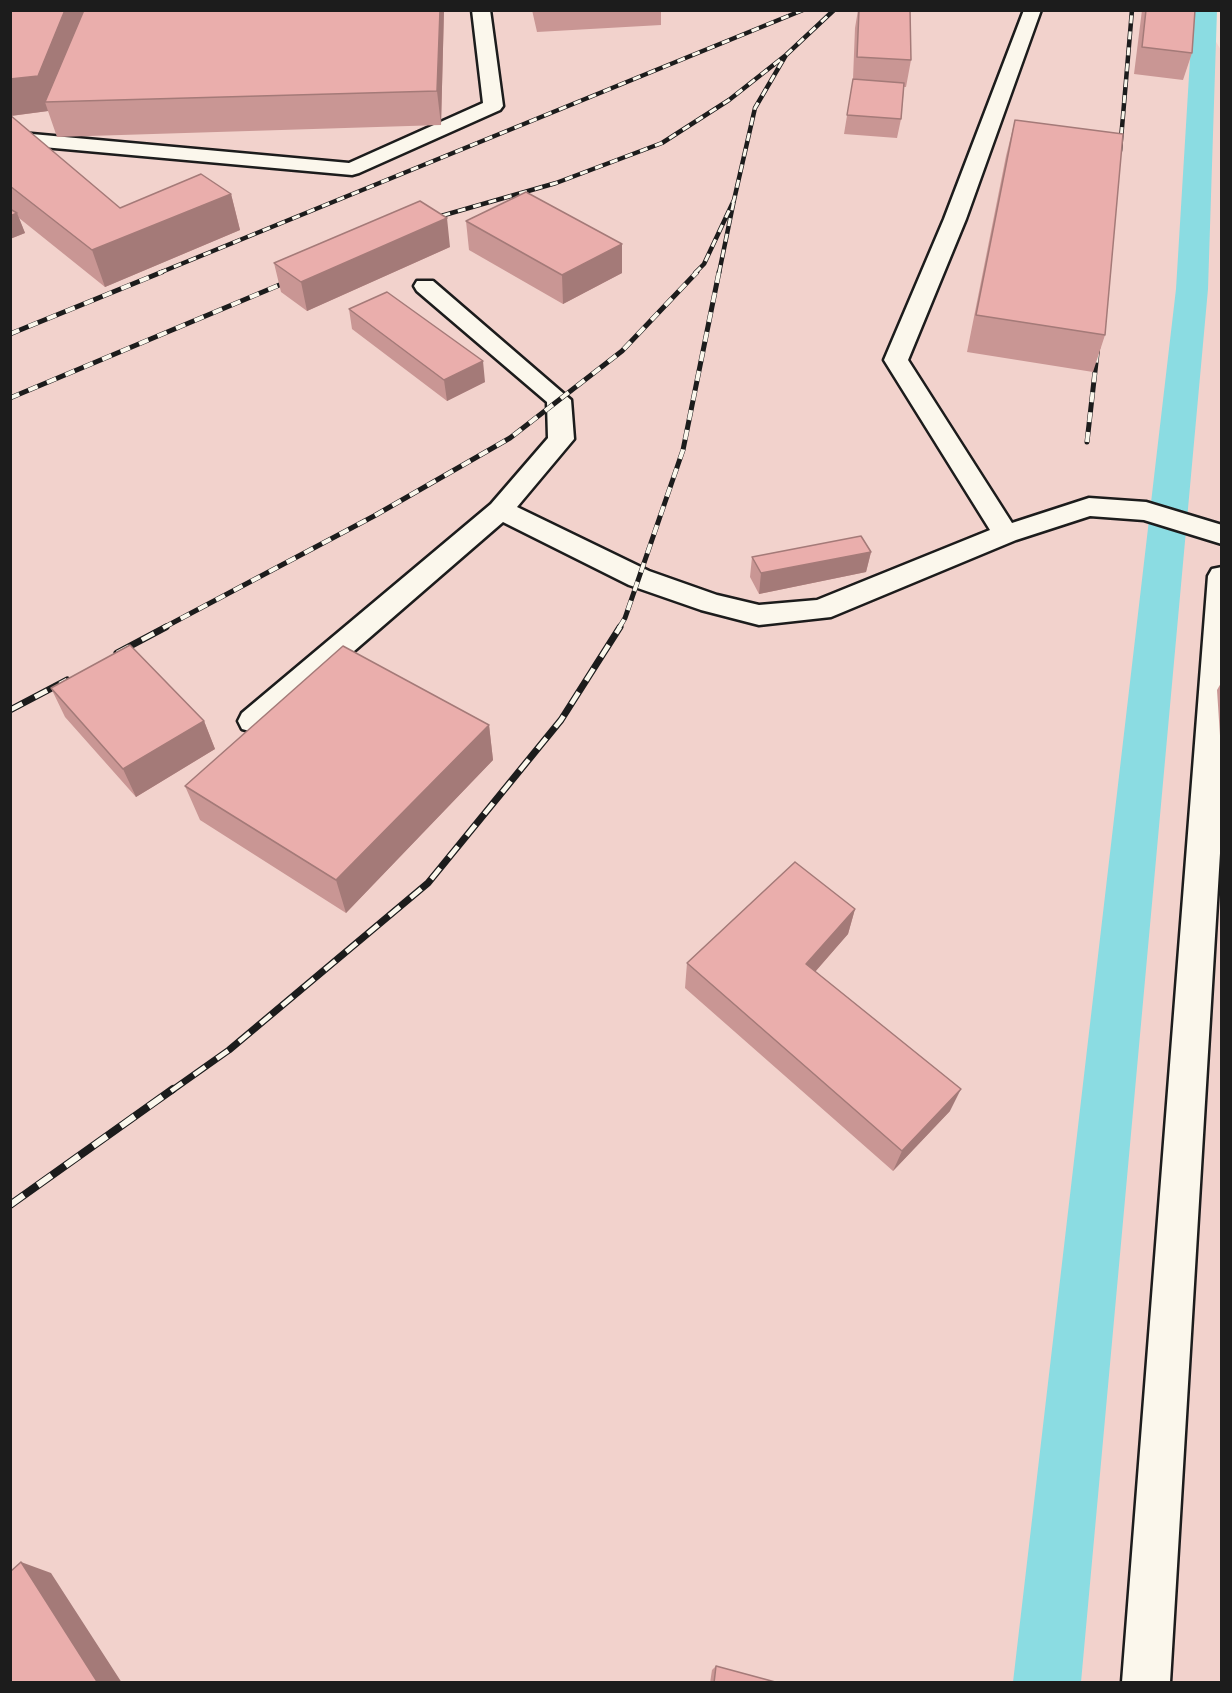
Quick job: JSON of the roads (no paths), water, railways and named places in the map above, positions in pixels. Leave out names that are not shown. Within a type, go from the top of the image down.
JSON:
[{"type":"street","points":[[10,138],[352,169],[493,106],[481,10]]},
{"type":"street","points":[[1006,534],[896,360],[955,219],[1033,10]]},
{"type":"street","points":[[253,721],[500,510],[561,439],[559,400],[425,286]]},
{"type":"street","points":[[500,510],[639,578],[711,603],[759,615],[821,610],[1006,534],[1089,507],[1146,511],[1221,535]]},
{"type":"street","points":[[1146,1683],[1221,576]]},
{"type":"waterway","points":[[1047,1682],[1192,289],[1205,10]]},
{"type":"railway","points":[[159,273],[803,10]]},
{"type":"railway","points":[[786,55],[834,10]]},
{"type":"railway","points":[[1120,151],[1132,10]]},
{"type":"railway","points":[[427,220],[556,183],[662,143],[729,100],[786,55]]},
{"type":"railway","points":[[734,200],[755,108],[786,55]]},
{"type":"railway","points":[[695,273],[704,264],[734,200]]},
{"type":"railway","points":[[719,273],[734,200]]},
{"type":"railway","points":[[10,334],[162,272]]},
{"type":"railway","points":[[163,628],[374,516],[510,438],[622,351],[697,272]]},
{"type":"railway","points":[[619,628],[625,618],[683,450],[719,272]]},
{"type":"railway","points":[[10,398],[296,278]]},
{"type":"railway","points":[[1087,442],[1098,345]]},
{"type":"railway","points":[[117,653],[166,627]]},
{"type":"railway","points":[[171,1091],[229,1050],[428,883],[561,720],[620,627]]},
{"type":"railway","points":[[10,710],[67,680]]},
{"type":"railway","points":[[10,1205],[173,1089]]}]
